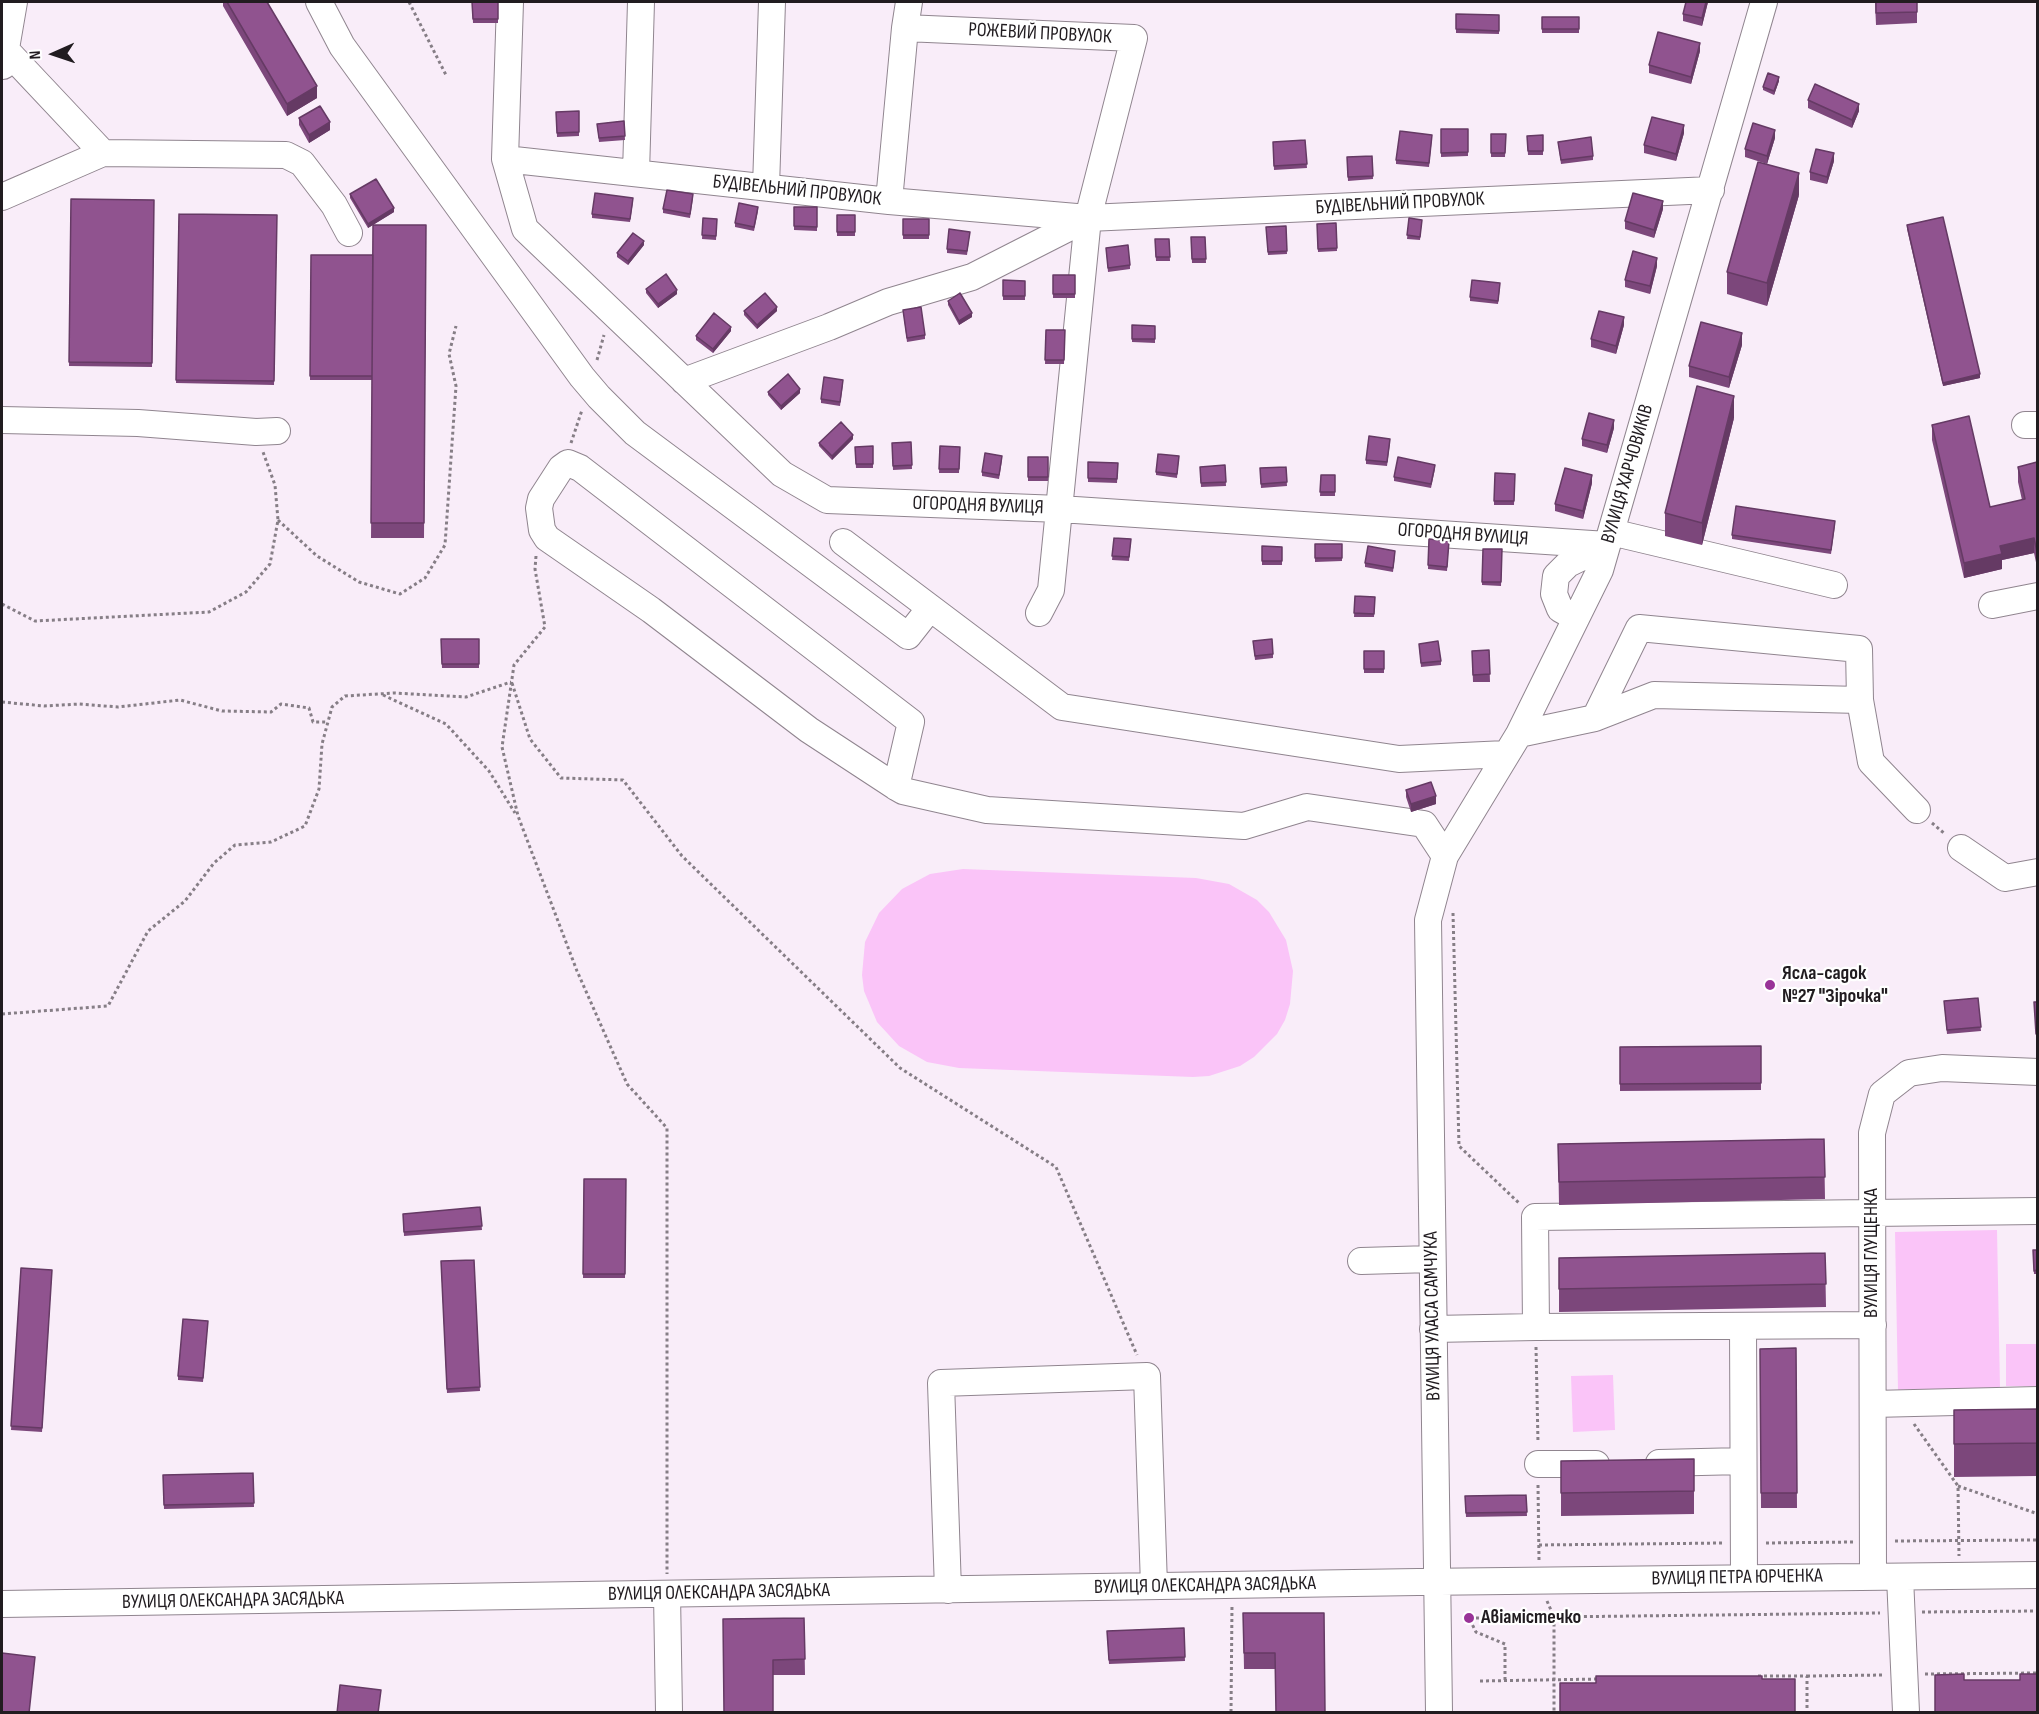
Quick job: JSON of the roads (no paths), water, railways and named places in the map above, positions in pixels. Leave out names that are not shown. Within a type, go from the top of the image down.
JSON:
[{"type":"street","points":[[14,2],[4,61],[103,153]]},
{"type":"street","points":[[319,2],[342,46],[582,377],[635,433],[908,636],[930,608]]},
{"type":"street","name":"ОГОРОДНЯ ВУЛИЦЯ","points":[[510,2],[505,159],[525,229],[782,474],[827,500],[1060,509],[1609,538],[1834,585]]},
{"type":"street","points":[[636,173],[642,2]]},
{"type":"street","points":[[766,187],[772,2]]},
{"type":"street","points":[[889,201],[909,2]]},
{"type":"street","name":"ВУЛИЦЯ ХАРЧОВИКІВ","points":[[1428,920],[1445,856],[1513,744],[1600,570],[1764,2]]},
{"type":"street","name":"РОЖЕВИЙ ПРОВУЛОК","points":[[905,28],[1134,38],[1088,218]]},
{"type":"street","points":[[2,197],[103,153],[286,155],[302,163],[334,205],[350,233]]},
{"type":"street","name":"БУДІВЕЛЬНИЙ ПРОВУЛОК","points":[[505,159],[889,201],[1088,218],[1711,190]]},
{"type":"street","points":[[1039,613],[1051,590],[1088,218]]},
{"type":"street","name":"БУДІВЕЛЬНИЙ ПРОВУЛОК","points":[[684,381],[829,327],[888,302],[972,278],[1088,218]]},
{"type":"street","points":[[2,420],[138,423],[256,432],[269,440]]},
{"type":"street","points":[[896,787],[911,722],[580,468],[572,464],[564,465],[542,499],[539,508],[542,530],[548,537],[651,610],[809,730],[896,787],[903,791],[987,810],[1244,826],[1307,807],[1424,824],[1445,856]]},
{"type":"street","points":[[1576,618],[1560,609],[1554,594],[1556,576],[1568,564],[1609,538]]},
{"type":"street","points":[[843,542],[1062,707],[1399,759],[1513,744],[1595,718],[1654,695],[1860,700]]},
{"type":"street","points":[[1992,605],[2037,596]]},
{"type":"street","points":[[1595,718],[1639,628],[1859,649],[1860,700],[1871,762],[1917,810]]},
{"type":"street","points":[[1961,848],[2006,878],[2037,872]]},
{"type":"street","name":"ВУЛИЦЯ УЛАСА САМЧУКА","points":[[1428,920],[1438,1713]]},
{"type":"street","name":"ВУЛИЦЯ ГЛУЩЕНКА","points":[[1873,1577],[1872,1133],[1882,1094],[1909,1073],[1942,1068],[2037,1072]]},
{"type":"street","points":[[1536,1328],[1535,1217],[2037,1210]]},
{"type":"street","points":[[1360,1261],[1432,1259]]},
{"type":"street","points":[[1743,1326],[1744,1578]]},
{"type":"street","points":[[1433,1329],[1872,1326]]},
{"type":"street","points":[[948,1590],[941,1383],[1147,1376],[1154,1586]]},
{"type":"street","points":[[1873,1404],[2037,1400]]},
{"type":"street","points":[[1538,1464],[1743,1461]]},
{"type":"street","name":"ВУЛИЦЯ ПЕТРА ЮРЧЕНКА","points":[[1437,1582],[2037,1575]]},
{"type":"street","points":[[1900,1577],[1906,1713]]},
{"type":"street","name":"ВУЛИЦЯ ОЛЕКСАНДРА ЗАСЯДЬКА","points":[[2,1604],[1437,1582]]},
{"type":"street","points":[[667,1594],[669,1713]]},
{"type":"place","name":"Ясла-садок №27 \"Зірочка\"","points":[[1770,985]]},
{"type":"place","name":"Авіамістечко","points":[[1469,1618]]}]
